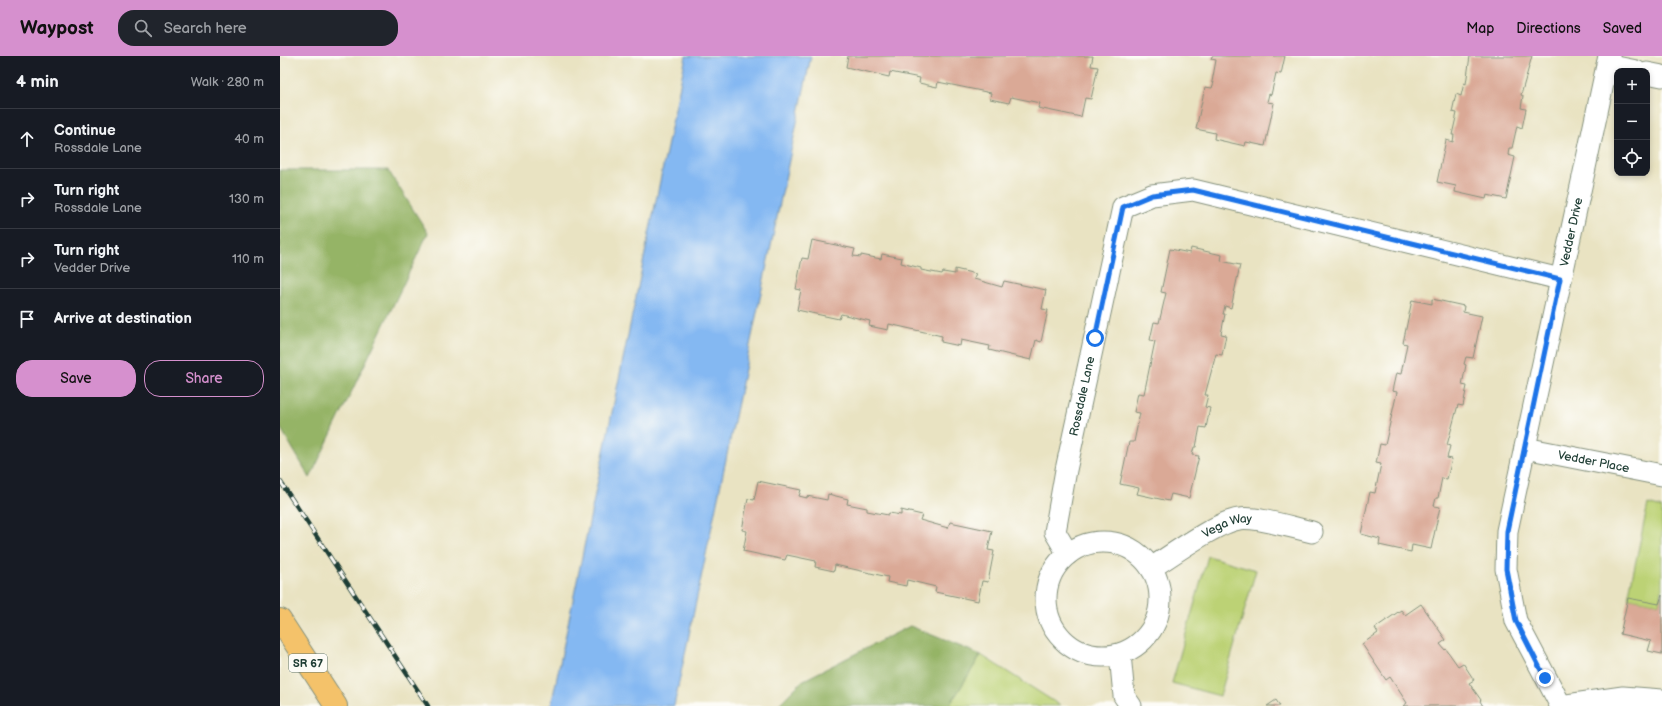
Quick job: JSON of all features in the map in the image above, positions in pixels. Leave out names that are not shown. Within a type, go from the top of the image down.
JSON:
[{"type":"main road","name":"SR 67","points":[[280,620],[336,706]]},
{"type":"street","points":[[1608,60],[1628,68]]},
{"type":"street","name":"Vedder Drive","points":[[1560,706],[1516,621],[1506,569],[1507,531],[1608,60]]},
{"type":"street","points":[[1650,74],[1662,76]]},
{"type":"street","name":"Rossdale Lane","points":[[1068,554],[1055,532],[1066,470],[1123,207],[1152,195],[1193,190],[1560,279]]},
{"type":"street","name":"Vedder Place","points":[[1525,448],[1662,475]]},
{"type":"street","name":"Vega Way","points":[[1151,568],[1214,530],[1239,519],[1250,519],[1312,532]]},
{"type":"street","points":[[1103,542],[1122,545],[1138,554],[1151,568],[1158,584],[1160,602],[1156,619],[1148,635],[1135,647],[1120,654],[1102,657],[1084,654],[1069,646],[1056,633],[1048,617],[1045,600],[1048,582],[1056,566],[1068,554],[1085,545],[1103,542]]},
{"type":"street","points":[[1120,654],[1124,696],[1131,706]]},
{"type":"street","points":[[1560,706],[1623,697],[1662,700]]},
{"type":"green space","points":[[280,170],[388,170],[428,233],[310,478],[280,427]]},
{"type":"green space","points":[[1648,504],[1662,508],[1662,592],[1659,604],[1628,598]]},
{"type":"green space","points":[[1208,556],[1256,570],[1220,696],[1172,683]]},
{"type":"green space","points":[[910,626],[981,655],[949,706],[777,706],[802,681]]},
{"type":"green space","points":[[981,655],[1061,706],[949,706]]},
{"type":"water","points":[[686,56],[811,56],[674,706],[551,706]]},
{"type":"building","points":[[848,56],[1093,56],[1091,66],[1098,67],[1091,99],[1085,98],[1081,117],[1038,108],[1040,103],[1011,97],[1009,103],[990,99],[991,93],[938,82],[937,87],[919,83],[920,78],[890,72],[889,77],[846,67]]},
{"type":"building","points":[[1212,56],[1285,56],[1281,74],[1276,73],[1271,95],[1269,94],[1267,102],[1274,103],[1265,146],[1246,142],[1245,146],[1214,139],[1215,133],[1196,129],[1205,87],[1212,88],[1214,82],[1212,82],[1216,60],[1211,59]]},
{"type":"building","points":[[1470,56],[1532,56],[1521,95],[1523,96],[1521,108],[1526,109],[1522,128],[1517,126],[1512,148],[1509,148],[1508,155],[1515,157],[1506,199],[1487,195],[1486,199],[1455,192],[1456,186],[1437,182],[1446,140],[1453,142],[1454,135],[1452,135],[1457,113],[1452,112],[1456,94],[1461,96],[1464,83],[1466,84]]},
{"type":"building","points":[[812,240],[855,249],[853,256],[861,257],[861,255],[881,259],[882,254],[902,258],[901,263],[921,268],[921,270],[942,274],[943,272],[955,274],[955,269],[976,274],[974,279],[1002,287],[1004,281],[1046,290],[1042,309],[1048,310],[1041,342],[1036,340],[1031,360],[989,350],[990,346],[961,340],[960,346],[941,342],[942,336],[889,324],[888,330],[869,326],[870,321],[841,314],[839,319],[797,310],[801,290],[796,289],[802,258],[808,259]]},
{"type":"building","points":[[1191,248],[1222,255],[1221,261],[1240,265],[1231,308],[1225,306],[1223,314],[1225,314],[1221,334],[1226,335],[1222,355],[1216,354],[1205,395],[1208,395],[1205,407],[1210,408],[1206,428],[1200,427],[1196,447],[1194,447],[1192,455],[1199,456],[1189,498],[1171,494],[1169,501],[1137,494],[1139,488],[1120,484],[1129,442],[1134,442],[1140,413],[1134,412],[1138,393],[1144,394],[1155,341],[1150,340],[1154,322],[1159,323],[1166,293],[1161,292],[1170,249],[1190,253]]},
{"type":"building","points":[[1432,299],[1464,306],[1463,312],[1482,316],[1473,358],[1466,357],[1464,364],[1466,365],[1462,385],[1467,386],[1463,406],[1458,405],[1447,445],[1450,446],[1447,458],[1452,459],[1447,479],[1442,478],[1438,498],[1436,498],[1434,506],[1440,507],[1431,549],[1412,545],[1411,552],[1379,545],[1380,539],[1361,534],[1370,492],[1375,493],[1381,464],[1376,463],[1380,444],[1385,445],[1397,392],[1392,391],[1396,373],[1401,374],[1407,344],[1403,343],[1412,300],[1432,304]]},
{"type":"building","points":[[758,481],[801,490],[799,496],[807,498],[807,496],[827,500],[828,494],[848,499],[847,504],[867,508],[867,511],[888,515],[889,513],[901,515],[901,510],[922,515],[920,520],[948,528],[950,522],[992,531],[988,550],[994,551],[988,582],[982,581],[978,601],[935,592],[936,587],[907,580],[906,586],[887,582],[888,577],[835,565],[834,571],[815,567],[816,561],[787,555],[785,560],[743,551],[747,531],[742,530],[748,499],[754,500]]},
{"type":"building","points":[[1662,595],[1662,654],[1648,651],[1651,641],[1620,634],[1628,598],[1659,604]]},
{"type":"building","points":[[1421,604],[1446,640],[1440,644],[1445,650],[1446,649],[1458,666],[1463,663],[1474,680],[1469,683],[1481,700],[1480,701],[1483,706],[1403,706],[1407,703],[1390,677],[1386,680],[1362,644],[1378,633],[1375,628],[1401,610],[1405,615]]},
{"type":"building","points":[[1276,700],[1280,706],[1267,706]]},
{"type":"railway","points":[[280,481],[428,706]]},
{"type":"route","points":[[1095,338],[1123,207],[1152,195],[1193,190],[1560,279],[1507,531],[1506,569],[1516,621],[1545,678]]}]
